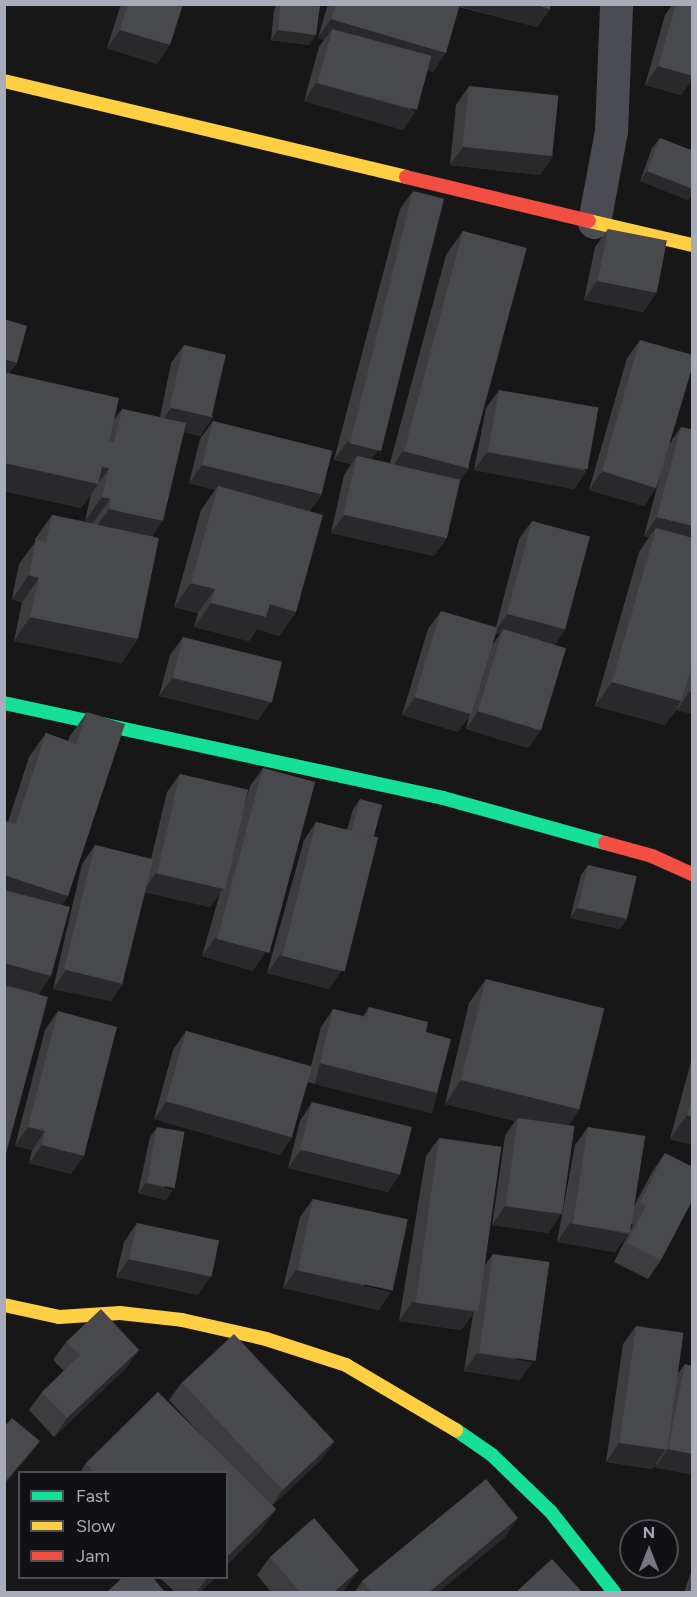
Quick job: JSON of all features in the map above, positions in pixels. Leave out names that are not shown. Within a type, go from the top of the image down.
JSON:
[{"type":"street","points":[[594,222],[610,131],[616,4]]},
{"type":"street","points":[[4,81],[693,245]]},
{"type":"street","points":[[4,703],[443,798],[652,856],[693,874]]},
{"type":"street","points":[[4,1305],[59,1317],[120,1313],[182,1320],[266,1339],[346,1365],[424,1408],[492,1455],[551,1512],[614,1593]]},
{"type":"building","points":[[128,4],[183,4],[170,45],[120,30]]},
{"type":"building","points":[[280,4],[320,4],[316,35],[278,30]]},
{"type":"building","points":[[336,4],[460,4],[446,53],[331,19]]},
{"type":"building","points":[[533,4],[551,4],[550,9]]},
{"type":"building","points":[[676,4],[693,4],[693,76],[658,66]]},
{"type":"building","points":[[332,29],[431,56],[417,110],[318,83]]},
{"type":"building","points":[[469,86],[559,95],[552,156],[463,147]]},
{"type":"building","points":[[660,138],[693,151],[693,189],[647,171]]},
{"type":"building","points":[[413,191],[444,199],[381,451],[350,443]]},
{"type":"building","points":[[608,229],[667,240],[657,292],[598,281]]},
{"type":"building","points":[[463,231],[527,248],[468,468],[404,451]]},
{"type":"building","points":[[4,319],[27,326],[17,363],[4,359]]},
{"type":"building","points":[[640,340],[693,355],[693,365],[656,488],[602,471]]},
{"type":"building","points":[[184,345],[226,355],[212,417],[170,407]]},
{"type":"building","points":[[4,372],[119,398],[109,442],[114,442],[122,409],[186,423],[163,521],[109,509],[110,499],[102,497],[109,468],[102,467],[98,484],[4,463]]},
{"type":"building","points":[[499,390],[598,408],[588,470],[488,452]]},
{"type":"building","points":[[213,421],[332,451],[321,494],[202,465]]},
{"type":"building","points":[[681,427],[693,430],[693,526],[657,517]]},
{"type":"building","points":[[357,456],[460,480],[447,538],[344,514]]},
{"type":"building","points":[[218,486],[323,515],[296,612],[270,604],[266,617],[211,603],[215,589],[191,583]]},
{"type":"building","points":[[52,515],[159,538],[138,639],[30,617],[39,578],[29,575],[36,540],[46,542]]},
{"type":"building","points":[[532,521],[590,537],[565,629],[507,614]]},
{"type":"building","points":[[656,528],[693,538],[693,662],[681,701],[612,682]]},
{"type":"building","points":[[441,611],[497,628],[471,714],[415,697]]},
{"type":"building","points":[[503,629],[566,648],[541,731],[478,711]]},
{"type":"building","points":[[183,637],[282,662],[272,702],[173,678]]},
{"type":"building","points":[[87,712],[125,724],[68,896],[4,875],[4,821],[16,824],[46,733],[76,744]]},
{"type":"building","points":[[263,768],[315,782],[269,953],[217,939]]},
{"type":"building","points":[[180,774],[248,790],[225,889],[157,873]]},
{"type":"building","points":[[360,799],[382,805],[374,837],[351,831]]},
{"type":"building","points":[[316,822],[378,837],[345,971],[283,956]]},
{"type":"building","points":[[95,845],[153,860],[122,984],[64,969]]},
{"type":"building","points":[[588,865],[637,876],[627,919],[578,908]]},
{"type":"building","points":[[4,890],[70,907],[51,976],[4,963]]},
{"type":"building","points":[[486,979],[604,1009],[579,1109],[461,1080]]},
{"type":"building","points":[[7,986],[48,997],[4,1161],[4,995]]},
{"type":"building","points":[[369,1007],[428,1022],[426,1032],[451,1039],[437,1093],[320,1063],[333,1009],[366,1017]]},
{"type":"building","points":[[58,1011],[117,1027],[84,1156],[42,1145],[45,1131],[28,1127]]},
{"type":"building","points":[[186,1031],[312,1067],[292,1137],[166,1101]]},
{"type":"building","points":[[693,1094],[693,1117],[687,1115]]},
{"type":"building","points":[[312,1102],[412,1127],[400,1174],[300,1150]]},
{"type":"building","points":[[518,1118],[574,1126],[562,1214],[506,1206]]},
{"type":"building","points":[[157,1127],[185,1132],[175,1188],[147,1183]]},
{"type":"building","points":[[588,1127],[645,1136],[630,1233],[573,1224]]},
{"type":"building","points":[[439,1138],[501,1147],[478,1311],[416,1302]]},
{"type":"building","points":[[665,1153],[693,1167],[693,1199],[661,1260],[627,1243],[646,1206],[640,1202]]},
{"type":"building","points":[[313,1199],[408,1219],[393,1291],[298,1270]]},
{"type":"building","points":[[137,1223],[219,1240],[211,1277],[129,1259]]},
{"type":"building","points":[[493,1254],[549,1262],[536,1361],[479,1353]]},
{"type":"building","points":[[101,1309],[139,1350],[67,1418],[42,1392],[80,1355],[66,1342]]},
{"type":"building","points":[[636,1326],[684,1333],[667,1450],[620,1443]]},
{"type":"building","points":[[234,1334],[334,1442],[282,1490],[182,1382]]},
{"type":"building","points":[[685,1364],[693,1366],[693,1454],[668,1449]]},
{"type":"building","points":[[158,1392],[276,1509],[228,1556],[228,1471],[93,1471],[86,1463]]},
{"type":"building","points":[[12,1418],[40,1441],[6,1481],[4,1480],[4,1427]]},
{"type":"building","points":[[486,1479],[518,1518],[428,1593],[372,1593],[362,1581]]},
{"type":"building","points":[[314,1518],[359,1570],[333,1593],[301,1593],[270,1557]]},
{"type":"building","points":[[552,1559],[583,1593],[515,1593]]},
{"type":"building","points":[[121,1579],[154,1579],[166,1593],[106,1593]]},
{"type":"traffic: fast","points":[[4,703],[443,798],[605,843]]},
{"type":"traffic: fast","points":[[456,1430],[492,1455],[551,1512],[614,1592]]},
{"type":"traffic: slow","points":[[4,81],[406,177]]},
{"type":"traffic: slow","points":[[589,221],[692,245]]},
{"type":"traffic: slow","points":[[4,1305],[59,1317],[120,1313],[182,1320],[266,1339],[346,1365],[456,1430]]},
{"type":"traffic: jam","points":[[406,177],[589,221]]},
{"type":"traffic: jam","points":[[605,843],[652,856],[692,874]]}]
